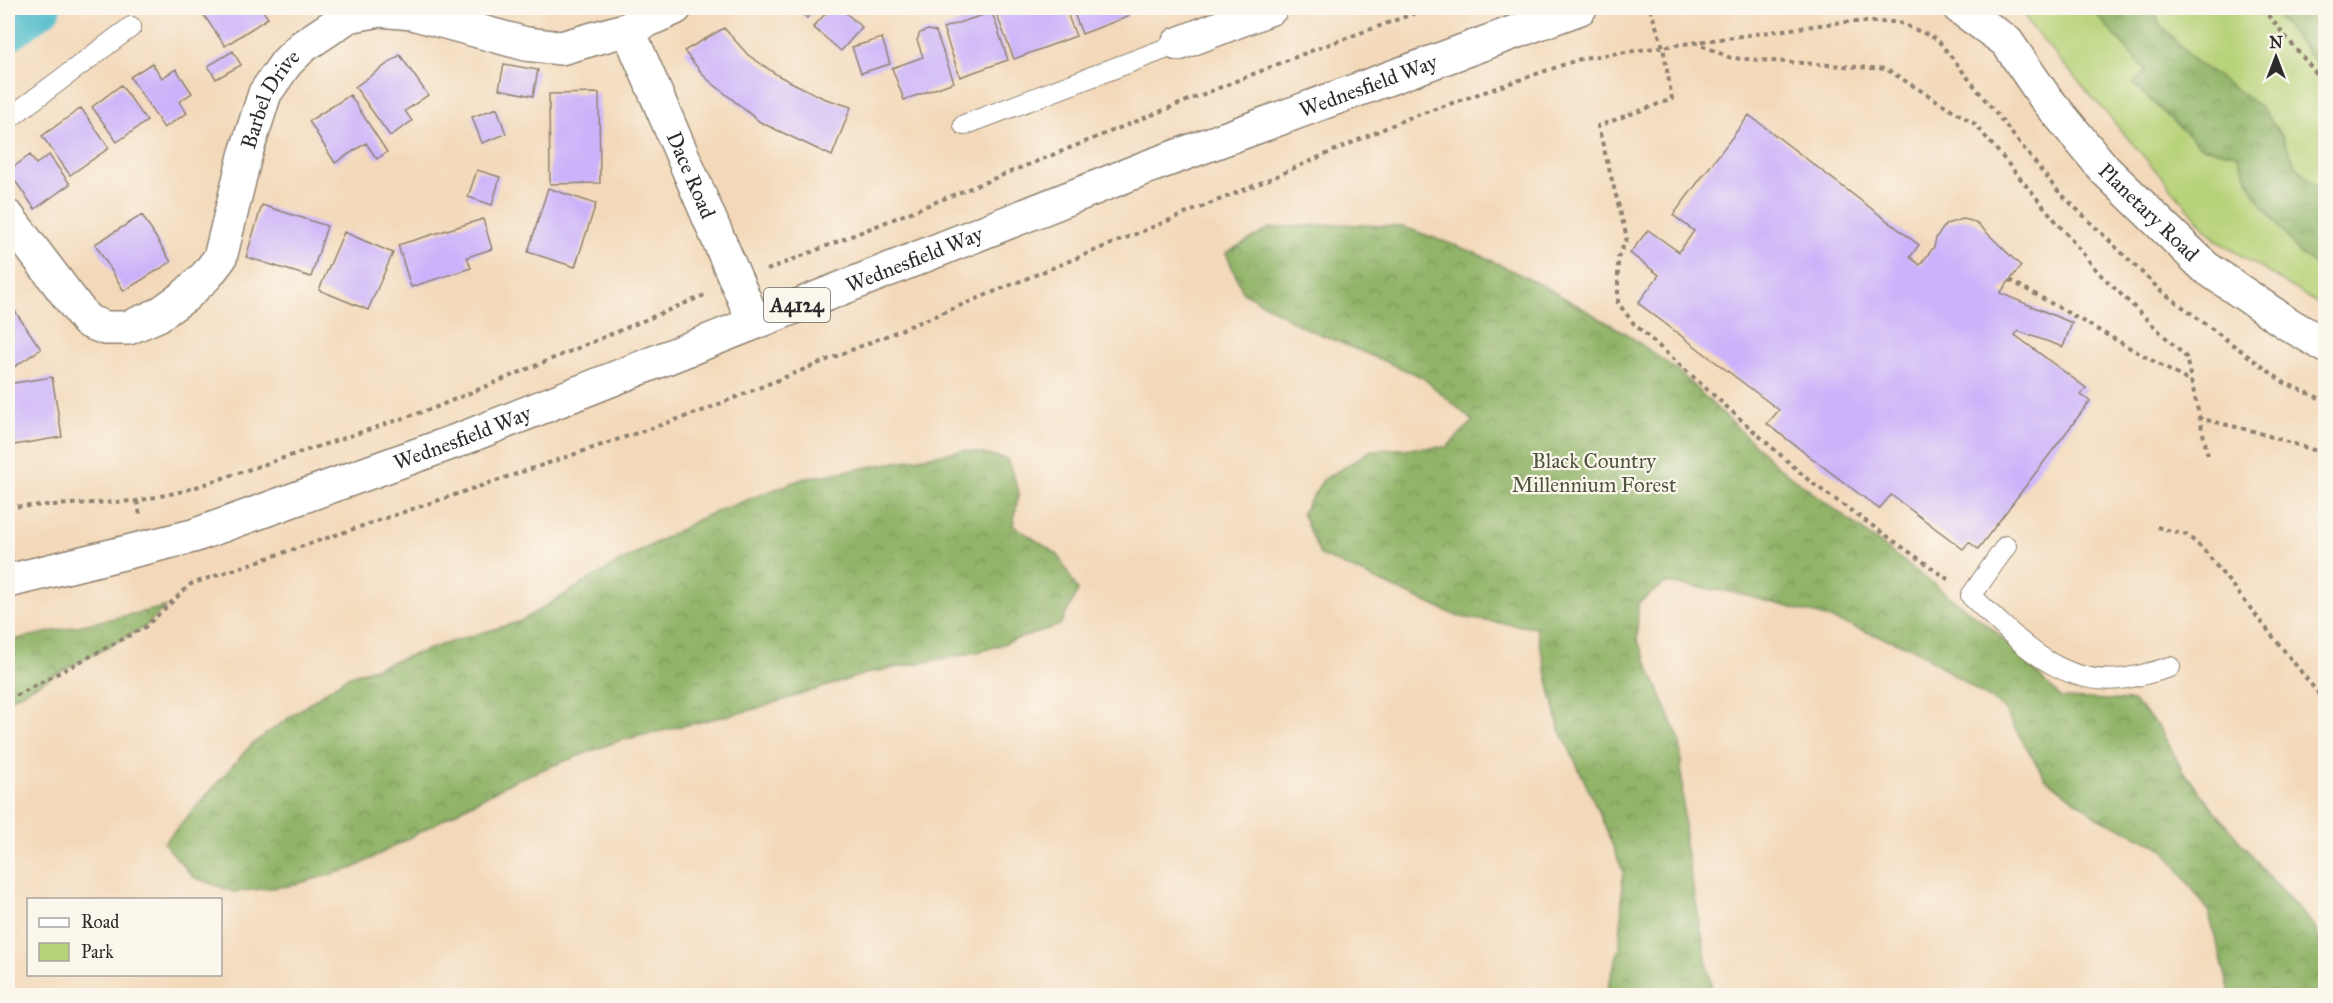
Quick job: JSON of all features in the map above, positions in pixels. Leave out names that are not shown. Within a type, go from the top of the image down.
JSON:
[{"type":"street","name":"Barbel Drive","points":[[8,217],[87,321],[105,328],[128,328],[158,315],[185,296],[220,258],[244,156],[265,93],[286,63],[302,47],[348,16],[380,10],[412,13],[526,44],[561,48],[628,29],[675,8]]},
{"type":"street","points":[[1178,44],[1228,15],[1271,8]]},
{"type":"street","name":"Wednesfield Way","points":[[8,581],[193,536],[459,440],[1145,168],[1580,8]]},
{"type":"street","name":"Planetary Road","points":[[1960,8],[2007,42],[2044,96],[2105,170],[2205,267],[2285,322],[2325,346]]},
{"type":"street","name":"Planetary Road","points":[[2000,8],[2007,42]]},
{"type":"street","name":"Dace Road","points":[[628,29],[754,322]]},
{"type":"lane","points":[[8,119],[131,27]]},
{"type":"lane","points":[[964,125],[1178,44]]},
{"type":"lane","points":[[2006,546],[1971,596],[2032,652],[2053,666],[2074,674],[2118,679],[2170,667]]},
{"type":"path","points":[[1650,8],[1663,47],[1672,99],[1598,126],[1627,238],[1618,258],[1618,303],[1634,324],[1812,483],[1971,596]]},
{"type":"path","points":[[2262,8],[2325,85]]},
{"type":"path","points":[[8,700],[145,627],[191,584],[702,411],[1258,184],[1406,119],[1583,58],[1842,22],[1898,22],[1937,39],[2056,189],[2160,290],[2283,382],[2325,401]]},
{"type":"path","points":[[1693,42],[1731,58],[1886,69],[1975,124],[2099,273],[2186,357],[2208,456]]},
{"type":"path","points":[[2010,280],[2192,384]]},
{"type":"path","points":[[2198,418],[2253,431],[2325,454]]},
{"type":"path","points":[[2157,527],[2187,535],[2203,549],[2325,703]]},
{"type":"green space","points":[[2024,8],[2278,8],[2325,59],[2325,308],[2216,240],[2028,23]]},
{"type":"green space","points":[[2091,8],[2156,8],[2158,22],[2191,58],[2261,107],[2282,136],[2295,164],[2325,195],[2325,273],[2299,253],[2255,194],[2237,154],[2201,147],[2133,84],[2146,71]]},
{"type":"green space","points":[[2270,8],[2325,8],[2325,72]]},
{"type":"green space","name":"Black Country Millennium Forest","points":[[1340,224],[1404,227],[1476,253],[1549,289],[1625,333],[1678,371],[1775,464],[1994,630],[2061,698],[2133,701],[2159,727],[2183,771],[2264,871],[2314,926],[2325,956],[2325,995],[2229,995],[2208,910],[2163,848],[2098,817],[2045,778],[2003,708],[1915,649],[1819,615],[1732,592],[1666,583],[1638,603],[1637,639],[1680,741],[1685,844],[1713,995],[1606,995],[1620,946],[1623,871],[1598,810],[1559,727],[1536,628],[1459,617],[1320,555],[1302,513],[1323,480],[1372,450],[1447,447],[1473,421],[1422,377],[1303,327],[1243,292],[1226,253],[1270,228]]},
{"type":"green space","points":[[964,450],[1007,459],[1019,492],[1013,525],[1058,555],[1078,591],[1060,625],[982,651],[868,673],[755,709],[618,741],[515,780],[354,868],[289,886],[234,892],[193,877],[164,843],[252,744],[345,678],[441,645],[521,621],[609,568],[705,516],[802,479]]},
{"type":"green space","points":[[165,607],[145,627],[8,700],[8,641]]},
{"type":"building","points":[[199,8],[261,8],[268,18],[225,46]]},
{"type":"building","points":[[796,8],[818,8],[807,18]]},
{"type":"building","points":[[831,8],[840,8],[862,27],[841,51],[813,27]]},
{"type":"building","points":[[994,8],[1065,8],[1076,36],[1014,59]]},
{"type":"building","points":[[1072,8],[1126,8],[1129,16],[1082,34]]},
{"type":"building","points":[[992,12],[1008,60],[960,77],[943,28]]},
{"type":"building","points":[[724,28],[748,55],[779,76],[823,98],[851,107],[832,156],[760,122],[706,78],[684,51]]},
{"type":"building","points":[[928,30],[936,32],[954,82],[904,100],[892,68],[923,57],[917,40],[920,33]]},
{"type":"building","points":[[882,38],[890,64],[861,73],[852,47]]},
{"type":"building","points":[[233,51],[241,65],[216,79],[208,66]]},
{"type":"building","points":[[400,55],[428,95],[405,111],[412,121],[390,136],[355,87]]},
{"type":"building","points":[[152,63],[162,78],[176,69],[192,93],[179,102],[187,113],[164,128],[130,77]]},
{"type":"building","points":[[504,64],[538,70],[533,96],[499,89]]},
{"type":"building","points":[[121,85],[147,121],[117,142],[92,107]]},
{"type":"building","points":[[599,93],[600,183],[550,184],[549,94]]},
{"type":"building","points":[[350,95],[387,152],[377,159],[366,143],[335,163],[309,121]]},
{"type":"building","points":[[81,108],[109,148],[70,175],[42,136]]},
{"type":"building","points":[[497,108],[506,134],[482,143],[472,117]]},
{"type":"building","points":[[1749,115],[1919,245],[1910,257],[1920,265],[1934,247],[1936,238],[1946,224],[1963,219],[1972,221],[2021,266],[2000,293],[2072,323],[2063,347],[2018,331],[2015,335],[2086,388],[2081,395],[2090,401],[1978,549],[1969,542],[1963,549],[1891,495],[1879,509],[1767,424],[1779,410],[1638,303],[1659,275],[1630,253],[1648,230],[1679,252],[1694,231],[1673,215]]},
{"type":"building","points":[[30,155],[36,164],[49,155],[70,184],[35,209],[8,171]]},
{"type":"building","points":[[477,170],[500,177],[492,205],[468,197]]},
{"type":"building","points":[[548,188],[596,204],[575,267],[528,252]]},
{"type":"building","points":[[262,205],[327,226],[311,277],[246,257]]},
{"type":"building","points":[[142,215],[171,262],[124,291],[95,244]]},
{"type":"building","points":[[483,219],[492,249],[467,257],[471,268],[411,287],[398,245]]},
{"type":"building","points":[[344,232],[393,253],[368,310],[319,290]]},
{"type":"building","points":[[10,304],[41,349],[8,371],[8,306]]},
{"type":"building","points":[[52,377],[62,437],[8,446],[8,384]]},
{"type":"waterway","points":[[8,34],[43,8]]}]
